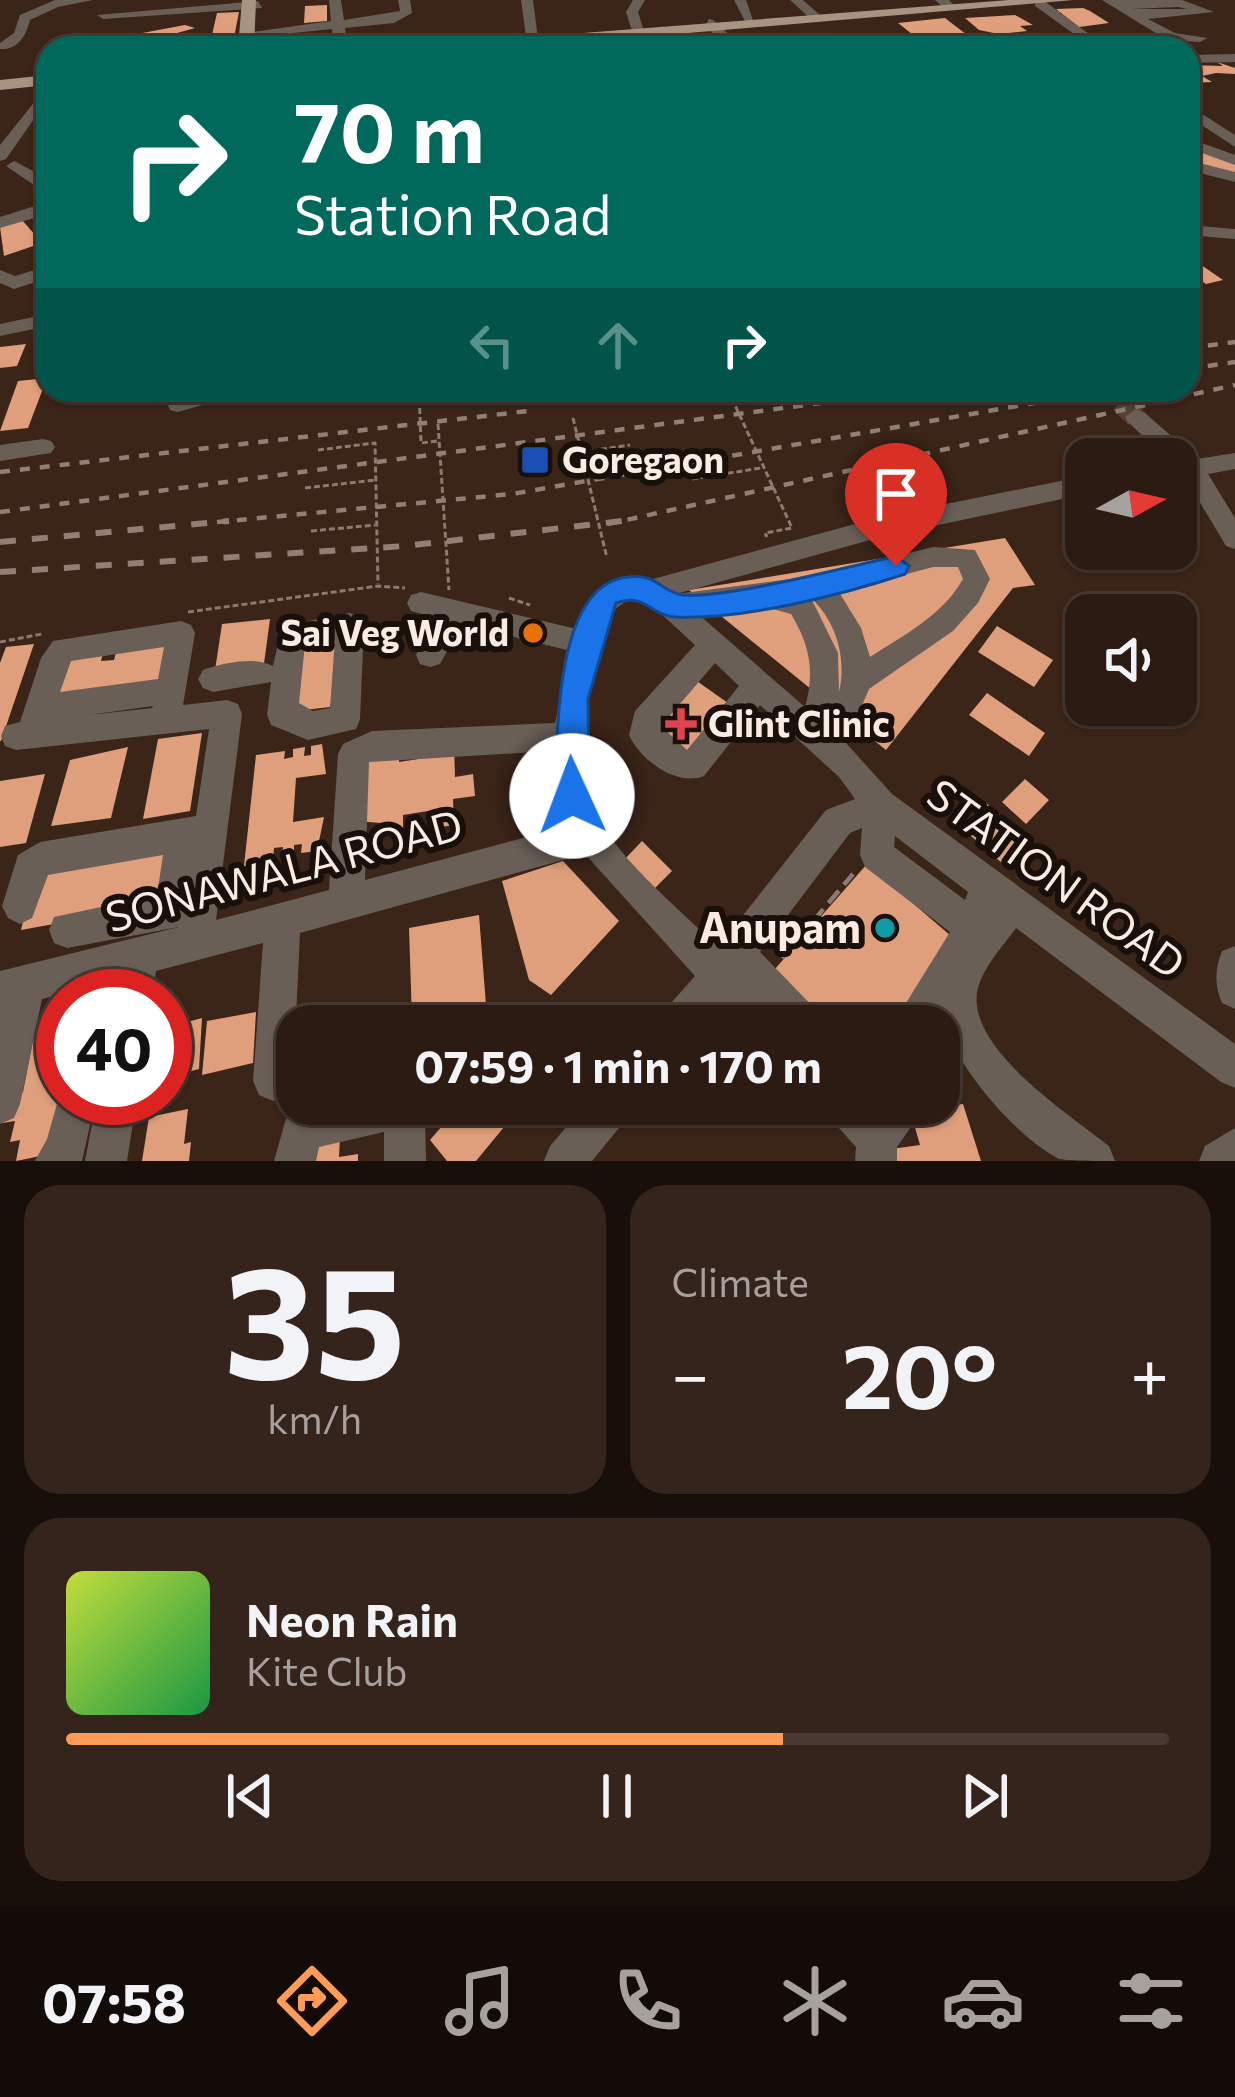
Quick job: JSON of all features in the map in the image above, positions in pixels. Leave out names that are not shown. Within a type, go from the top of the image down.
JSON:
[{"type":"main road","points":[[532,36],[711,25],[945,2],[1066,0]]},
{"type":"main road","points":[[593,36],[1013,2]]},
{"type":"main road","points":[[251,36],[254,3]]},
{"type":"main road","points":[[0,88],[36,86]]},
{"type":"street","points":[[2,51],[14,0]]},
{"type":"street","points":[[2,51],[20,35],[24,18],[55,4],[88,0]]},
{"type":"street","points":[[335,0],[339,36]]},
{"type":"street","points":[[261,36],[300,21],[337,24],[402,17],[404,0]]},
{"type":"street","points":[[527,0],[532,36]]},
{"type":"street","points":[[637,28],[632,11],[639,0]]},
{"type":"street","points":[[740,0],[749,20]]},
{"type":"street","points":[[796,0],[815,16]]},
{"type":"street","points":[[1013,2],[1062,36]]},
{"type":"street","points":[[1013,2],[1078,36]]},
{"type":"street","points":[[103,15],[254,3]]},
{"type":"street","points":[[1113,3],[1179,3],[1208,12],[1133,16]]},
{"type":"street","points":[[1113,3],[1150,28],[1172,36]]},
{"type":"street","points":[[1150,28],[1191,25],[1173,14]]},
{"type":"street","points":[[711,25],[723,36]]},
{"type":"street","points":[[1200,59],[1235,58]]},
{"type":"street","points":[[5,162],[36,106]]},
{"type":"street","points":[[1200,117],[1235,142]]},
{"type":"street","points":[[5,162],[36,125]]},
{"type":"street","points":[[1200,127],[1211,135]]},
{"type":"street","points":[[1200,147],[1235,160]]},
{"type":"street","points":[[5,162],[36,164]]},
{"type":"street","points":[[5,162],[36,179]]},
{"type":"street","points":[[1200,168],[1235,176]]},
{"type":"street","points":[[0,223],[36,214]]},
{"type":"street","points":[[1200,231],[1235,234]]},
{"type":"street","points":[[0,276],[14,283],[36,276]]},
{"type":"street","points":[[0,330],[36,322]]},
{"type":"street","points":[[1124,405],[1154,438]]},
{"type":"street","points":[[0,453],[44,447]]},
{"type":"street","points":[[1197,468],[1235,461]]},
{"type":"street","points":[[1197,488],[1235,539]]},
{"type":"street","points":[[663,598],[881,527],[1065,489]]},
{"type":"street","points":[[752,598],[820,586],[933,556],[966,557],[977,580],[970,597],[861,679]]},
{"type":"street","points":[[820,586],[839,611],[861,679],[850,713],[829,750]]},
{"type":"street","points":[[701,1005],[740,970],[838,821],[824,643],[800,604],[752,598],[663,598],[626,588],[606,595],[596,608],[570,736],[572,796],[590,836],[740,970],[780,1005]]},
{"type":"street","points":[[430,655],[438,598],[587,643]]},
{"type":"street","name":"STATION ROAD","points":[[663,598],[760,682],[880,806],[1235,1068]]},
{"type":"street","points":[[169,704],[182,633],[63,650],[55,658],[30,726],[221,697],[281,713]]},
{"type":"street","points":[[715,643],[646,721],[644,735],[682,765],[693,766],[760,682]]},
{"type":"street","points":[[221,697],[262,673]]},
{"type":"street","points":[[195,944],[187,907],[221,697]]},
{"type":"street","points":[[346,903],[353,754],[372,745],[570,736]]},
{"type":"street","points":[[880,806],[877,855],[972,927]]},
{"type":"street","name":"STATION ROAD","points":[[838,821],[880,806]]},
{"type":"street","points":[[138,826],[203,826]]},
{"type":"street","points":[[20,906],[30,867],[40,859],[203,826]]},
{"type":"street","name":"SONAWALA ROAD","points":[[120,969],[140,957],[590,836]]},
{"type":"street","points":[[924,1005],[972,927],[1002,892]]},
{"type":"street","points":[[1002,892],[960,982],[956,1000],[961,1028],[978,1059],[1094,1161]]},
{"type":"street","points":[[67,930],[187,907]]},
{"type":"street","points":[[273,1081],[283,920]]},
{"type":"street","points":[[138,969],[140,957]]},
{"type":"street","points":[[1235,964],[1235,990]]},
{"type":"street","points":[[740,970],[758,1005]]},
{"type":"street","points":[[0,1104],[7,992]]},
{"type":"street","points":[[295,1161],[297,1138],[309,1126],[396,1108],[405,1116],[405,1161]]},
{"type":"street","points":[[56,1161],[66,1149],[71,1125]]},
{"type":"street","points":[[106,1161],[112,1125]]},
{"type":"street","points":[[565,1161],[595,1125]]},
{"type":"street","points":[[859,1125],[877,1150]]},
{"type":"street","points":[[1220,1161],[1235,1149]]},
{"type":"path","points":[[420,402],[421,443],[439,441]]},
{"type":"path","points":[[734,402],[792,528],[765,533],[770,543]]},
{"type":"path","points":[[573,418],[607,558]]},
{"type":"path","points":[[188,611],[378,586],[438,598],[437,424]]},
{"type":"path","points":[[318,450],[375,443],[378,586]]},
{"type":"path","points":[[581,453],[629,446]]},
{"type":"path","points":[[692,479],[764,467]]},
{"type":"path","points":[[305,488],[376,480]]},
{"type":"path","points":[[311,531],[375,525]]},
{"type":"path","points":[[0,642],[47,634]]},
{"type":"path","points":[[740,970],[866,858],[877,855]]},
{"type":"building","points":[[327,5],[327,21],[304,23],[305,6]]},
{"type":"building","points":[[1083,8],[1109,23],[1079,27],[1056,9]]},
{"type":"building","points":[[239,12],[234,36],[212,36],[217,13]]},
{"type":"building","points":[[1015,15],[1033,25],[1020,26],[1027,31],[999,34],[979,30],[965,18]]},
{"type":"building","points":[[945,18],[968,36],[914,36],[898,23]]},
{"type":"building","points":[[185,25],[195,28],[169,36],[137,34]]},
{"type":"building","points":[[802,33],[804,36],[755,36]]},
{"type":"building","points":[[1217,62],[1235,68],[1235,74],[1202,76],[1212,82],[1200,82],[1200,65],[1223,66]]},
{"type":"building","points":[[1200,150],[1235,163],[1235,174],[1200,167]]},
{"type":"building","points":[[22,220],[36,236],[36,245],[4,256],[0,227]]},
{"type":"building","points":[[1200,264],[1223,280],[1206,284],[1200,280]]},
{"type":"building","points":[[26,344],[17,366],[0,368],[0,347]]},
{"type":"building","points":[[36,379],[38,402],[28,428],[0,431],[18,381]]},
{"type":"building","points":[[1005,538],[1035,585],[1013,588],[886,750],[689,590]]},
{"type":"building","points":[[270,619],[263,671],[214,677],[222,624]]},
{"type":"building","points":[[997,626],[1053,660],[1034,687],[978,652]]},
{"type":"building","points":[[347,627],[330,707],[287,712],[297,632]]},
{"type":"building","points":[[171,643],[164,679],[48,700],[61,658],[103,653],[101,661],[114,660],[117,649]]},
{"type":"building","points":[[34,644],[0,741],[0,663],[6,647]]},
{"type":"building","points":[[694,679],[735,708],[686,763],[645,732]]},
{"type":"building","points":[[987,693],[1045,733],[1029,756],[969,715]]},
{"type":"building","points":[[202,733],[190,811],[143,819],[158,739]]},
{"type":"building","points":[[322,744],[326,774],[296,778],[293,822],[324,817],[317,851],[301,853],[302,844],[294,845],[294,853],[282,855],[283,847],[274,848],[273,861],[244,866],[256,755],[285,751],[284,759],[293,757],[293,749],[305,747],[304,756],[311,755],[311,746]]},
{"type":"building","points":[[454,744],[455,777],[473,774],[475,796],[453,799],[454,825],[428,829],[428,811],[403,815],[403,834],[381,838],[381,823],[356,821],[366,757],[400,752],[399,762],[425,758]]},
{"type":"building","points":[[128,747],[111,818],[51,826],[70,760]]},
{"type":"building","points":[[45,774],[26,843],[0,847],[0,781]]},
{"type":"building","points":[[1025,779],[1049,800],[1026,824],[1002,802]]},
{"type":"building","points":[[986,803],[1026,837],[1003,864],[963,829]]},
{"type":"building","points":[[178,841],[169,903],[21,930],[36,866]]},
{"type":"building","points":[[642,841],[672,871],[652,891],[623,861]]},
{"type":"building","points":[[563,861],[619,921],[551,995],[529,980],[502,881]]},
{"type":"building","points":[[867,864],[958,942],[914,1005],[796,1005],[767,978]]},
{"type":"building","points":[[479,915],[486,1005],[412,1005],[409,928]]},
{"type":"building","points":[[256,1012],[253,1063],[202,1075],[207,1021]]},
{"type":"building","points":[[202,1018],[199,1069],[192,1071],[192,1021]]},
{"type":"building","points":[[34,1035],[36,1125],[60,1125],[55,1153],[16,1161],[20,1140],[10,1142],[15,1121],[2,1123],[8,1095],[23,1092]]},
{"type":"building","points":[[960,1104],[981,1161],[887,1161],[884,1150],[920,1145],[914,1125],[960,1125]]},
{"type":"building","points":[[148,1125],[186,1125],[184,1144],[191,1142],[189,1161],[142,1161]]},
{"type":"building","points":[[443,1125],[506,1125],[476,1161],[447,1161],[430,1140]]},
{"type":"building","points":[[340,1136],[339,1157],[358,1154],[358,1161],[307,1161],[308,1142]]},
{"type":"tunnel","points":[[1121,402],[1136,417]]},
{"type":"railway","points":[[1200,346],[1235,342]]},
{"type":"railway","points":[[1200,367],[1235,362]]},
{"type":"railway","points":[[1200,393],[1235,385]]},
{"type":"railway","points":[[0,512],[829,402]]},
{"type":"railway","points":[[216,522],[512,494],[1040,402]]},
{"type":"railway","points":[[621,521],[1158,402]]},
{"type":"railway","points":[[0,472],[528,411]]},
{"type":"railway","points":[[216,522],[229,521]]},
{"type":"railway","points":[[0,572],[405,546],[621,521]]},
{"type":"railway","points":[[608,524],[621,521]]},
{"type":"railway","points":[[0,542],[216,522]]},
{"type":"railway","points":[[197,524],[216,522]]},
{"type":"place","name":"Goregaon","points":[[535,460]]},
{"type":"place","name":"Sai Veg World","points":[[533,633]]},
{"type":"place","name":"Glint Clinic","points":[[681,724]]},
{"type":"place","name":"Anupam","points":[[885,928]]},
{"type":"route","points":[[572,796],[572,699],[596,608],[606,595],[626,588],[653,590],[672,606],[820,586],[896,566]]}]
